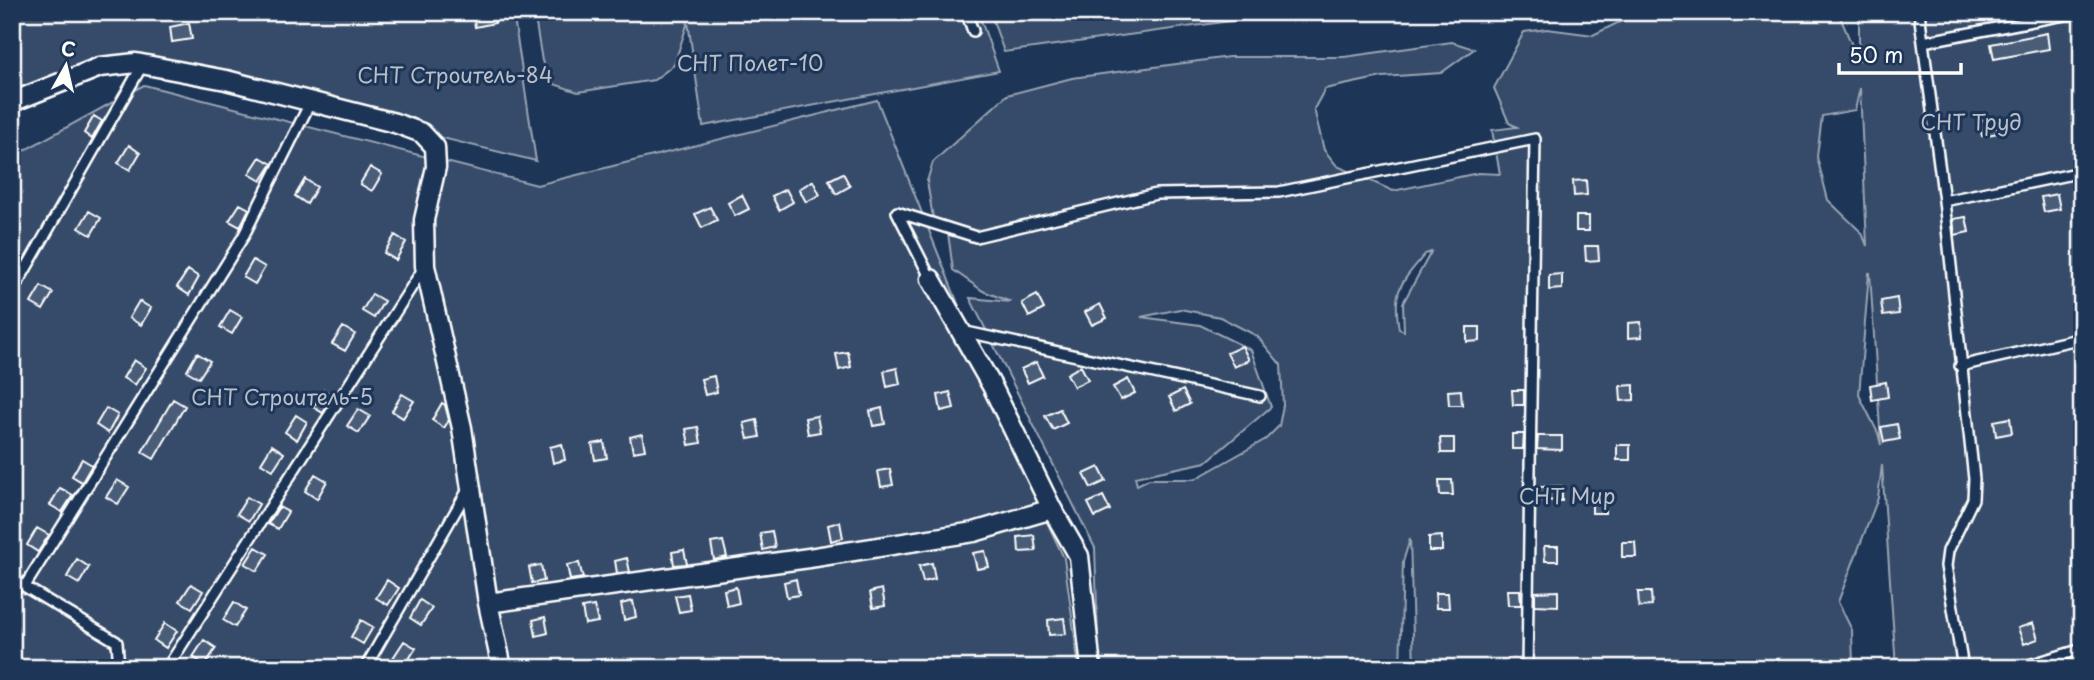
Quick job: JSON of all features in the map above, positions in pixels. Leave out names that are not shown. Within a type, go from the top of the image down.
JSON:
[{"type":"street","points":[[12,102],[100,67],[143,64],[226,80],[395,123],[422,133],[435,147],[436,167],[424,220],[425,266],[462,428],[488,603],[502,668]]},
{"type":"street","points":[[930,279],[992,386],[1052,509],[1079,556],[1091,668]]},
{"type":"street","points":[[488,603],[974,532],[1052,509]]},
{"type":"lane","points":[[966,12],[973,31]]},
{"type":"lane","points":[[1919,12],[1944,201],[1974,479],[1973,499],[1948,551],[1947,566],[1947,581],[1963,668]]},
{"type":"lane","points":[[1923,42],[2080,12]]},
{"type":"lane","points":[[12,293],[143,64]]},
{"type":"lane","points":[[25,586],[243,237],[311,101]]},
{"type":"lane","points":[[930,279],[897,212],[975,237],[1156,194],[1279,192],[1535,139],[1527,668]]},
{"type":"lane","points":[[1944,201],[2082,172]]},
{"type":"lane","points":[[167,668],[425,266]]},
{"type":"lane","points":[[960,330],[1260,396]]},
{"type":"lane","points":[[1960,366],[2082,338]]},
{"type":"lane","points":[[365,668],[470,485]]},
{"type":"lane","points":[[12,579],[117,642],[119,668]]},
{"type":"lane","points":[[2019,668],[2082,649]]},
{"type":"green space","name":"СНТ Строитель-84","points":[[12,12],[513,12],[536,161],[136,63],[12,99]]},
{"type":"green space","name":"СНТ Полет-10","points":[[534,12],[978,12],[999,71],[703,126],[688,22],[674,65],[654,80],[578,92],[554,84],[542,61]]},
{"type":"green space","points":[[990,12],[1296,12],[1004,52]]},
{"type":"green space","points":[[1640,12],[1834,12],[1841,19],[1859,62],[1859,12],[2082,12],[2082,668],[1896,668],[1882,465],[1878,498],[1838,602],[1852,630],[1853,668],[1414,668],[1410,539],[1403,562],[1400,668],[1247,668],[1243,664],[1229,665],[1231,668],[1099,668],[1095,548],[970,298],[1011,302],[983,291],[953,270],[948,233],[933,218],[927,181],[933,162],[1007,95],[1072,78],[1229,57],[1344,57],[1452,42],[1474,49],[1441,73],[1382,77],[1325,89],[1314,109],[1324,150],[1337,166],[1393,191],[1478,173],[1500,174],[1492,130],[1517,127],[1509,123],[1494,88],[1524,32],[1547,29],[1593,35]],"holes":[[[1860,88],[1867,246],[1862,233],[1828,200],[1817,157],[1822,116],[1855,110]],[[1431,252],[1403,303],[1404,331],[1399,329],[1397,315],[1400,287],[1425,254]],[[1869,273],[1870,273],[1881,445],[1859,395]],[[1180,309],[1220,317],[1257,336],[1281,365],[1283,405],[1279,426],[1266,439],[1195,479],[1149,479],[1137,485],[1135,477],[1206,462],[1271,407],[1251,350],[1200,325],[1141,317]]]},
{"type":"green space","name":"СНТ Строитель-5","points":[[144,85],[537,185],[877,100],[1035,497],[1064,558],[1079,668],[12,668],[12,157]]},
{"type":"building","points":[[473,12],[493,12],[495,23],[475,27]]},
{"type":"building","points":[[189,23],[192,39],[172,42],[170,27]]},
{"type":"building","points":[[2047,33],[2049,49],[1994,59],[1991,44]]},
{"type":"building","points":[[94,116],[102,121],[92,139],[84,133]]},
{"type":"building","points":[[1995,118],[1998,133],[1982,136],[1979,121]]},
{"type":"building","points":[[129,145],[140,153],[130,170],[118,163]]},
{"type":"building","points":[[260,157],[272,164],[261,181],[249,174]]},
{"type":"building","points":[[370,167],[382,174],[372,191],[360,184]]},
{"type":"building","points":[[843,173],[850,186],[836,194],[829,180]]},
{"type":"building","points":[[305,179],[317,187],[307,204],[295,196]]},
{"type":"building","points":[[1586,180],[1587,195],[1574,196],[1573,181]]},
{"type":"building","points":[[813,181],[820,195],[806,202],[799,189]]},
{"type":"building","points":[[786,189],[793,202],[779,210],[772,196]]},
{"type":"building","points":[[2057,194],[2060,209],[2044,212],[2041,197]]},
{"type":"building","points":[[742,195],[749,209],[735,216],[728,203]]},
{"type":"building","points":[[240,204],[249,209],[240,227],[229,221]]},
{"type":"building","points":[[710,207],[717,220],[702,228],[695,214]]},
{"type":"building","points":[[89,211],[101,218],[91,235],[79,228]]},
{"type":"building","points":[[1576,216],[1589,216],[1589,231],[1576,231]]},
{"type":"building","points":[[1966,217],[1969,232],[1955,235],[1953,219]]},
{"type":"building","points":[[395,235],[406,242],[396,260],[384,253]]},
{"type":"building","points":[[1585,246],[1598,246],[1599,260],[1586,261]]},
{"type":"building","points":[[253,260],[265,267],[255,284],[243,277]]},
{"type":"building","points":[[188,270],[199,277],[189,295],[177,287]]},
{"type":"building","points":[[1562,274],[1562,289],[1549,290],[1549,275]]},
{"type":"building","points":[[41,286],[53,293],[43,310],[31,303]]},
{"type":"building","points":[[372,294],[384,301],[374,318],[362,311]]},
{"type":"building","points":[[1037,295],[1044,309],[1029,317],[1022,303]]},
{"type":"building","points":[[1897,298],[1899,314],[1883,316],[1881,301]]},
{"type":"building","points":[[139,301],[151,308],[141,325],[129,318]]},
{"type":"building","points":[[1100,304],[1107,318],[1092,325],[1085,312]]},
{"type":"building","points":[[230,310],[242,317],[232,334],[220,327]]},
{"type":"building","points":[[1641,322],[1642,337],[1628,338],[1628,323]]},
{"type":"building","points":[[343,327],[355,334],[345,351],[332,344]]},
{"type":"building","points":[[1467,327],[1480,327],[1480,341],[1467,342]]},
{"type":"building","points":[[1242,346],[1249,360],[1234,367],[1227,353]]},
{"type":"building","points":[[848,352],[851,367],[839,370],[836,354]]},
{"type":"building","points":[[197,353],[210,361],[199,378],[187,371]]},
{"type":"building","points":[[134,360],[146,368],[135,385],[123,378]]},
{"type":"building","points":[[1036,362],[1043,376],[1028,383],[1021,369]]},
{"type":"building","points":[[1081,366],[1088,380],[1074,387],[1067,374]]},
{"type":"building","points":[[897,368],[900,384],[887,387],[884,371]]},
{"type":"building","points":[[714,376],[717,392],[705,395],[701,379]]},
{"type":"building","points":[[1128,379],[1135,393],[1121,400],[1113,387]]},
{"type":"building","points":[[1886,382],[1888,397],[1872,400],[1870,385]]},
{"type":"building","points":[[1634,385],[1634,400],[1621,401],[1620,386]]},
{"type":"building","points":[[324,390],[333,396],[323,413],[313,407]]},
{"type":"building","points":[[1183,390],[1190,404],[1176,411],[1169,397]]},
{"type":"building","points":[[1461,390],[1462,405],[1449,405],[1448,391]]},
{"type":"building","points":[[1512,390],[1524,390],[1524,405],[1513,405]]},
{"type":"building","points":[[950,392],[954,408],[941,411],[938,395]]},
{"type":"building","points":[[402,394],[414,401],[403,418],[392,411]]},
{"type":"building","points":[[173,399],[185,406],[154,459],[142,452]]},
{"type":"building","points":[[442,403],[449,420],[444,428],[432,420]]},
{"type":"building","points":[[106,408],[118,415],[108,433],[96,425]]},
{"type":"building","points":[[882,408],[885,424],[873,426],[870,411]]},
{"type":"building","points":[[358,409],[370,416],[359,433],[347,426]]},
{"type":"building","points":[[1060,409],[1067,423],[1053,430],[1045,416]]},
{"type":"building","points":[[296,415],[307,422],[297,440],[285,432]]},
{"type":"building","points":[[817,416],[820,432],[808,434],[805,418]]},
{"type":"building","points":[[2010,418],[2012,433],[1996,436],[1994,421]]},
{"type":"building","points":[[757,420],[760,437],[748,439],[744,423]]},
{"type":"building","points":[[1897,424],[1900,439],[1884,442],[1881,427]]},
{"type":"building","points":[[698,427],[701,443],[689,445],[686,429]]},
{"type":"building","points":[[642,434],[645,450],[633,452],[630,437]]},
{"type":"building","points":[[1512,434],[1524,434],[1523,449],[1512,449]]},
{"type":"building","points":[[1538,436],[1562,436],[1562,450],[1537,449]]},
{"type":"building","points":[[1440,438],[1454,438],[1454,453],[1441,453]]},
{"type":"building","points":[[604,442],[607,458],[595,460],[592,444]]},
{"type":"building","points":[[562,444],[565,460],[553,463],[550,447]]},
{"type":"building","points":[[272,445],[284,453],[273,470],[261,463]]},
{"type":"building","points":[[1617,445],[1630,445],[1630,460],[1617,460]]},
{"type":"building","points":[[82,459],[92,465],[82,482],[72,476]]},
{"type":"building","points":[[1099,467],[1106,481],[1091,488],[1084,474]]},
{"type":"building","points":[[890,469],[893,485],[881,487],[878,471]]},
{"type":"building","points":[[315,474],[327,481],[317,499],[305,491]]},
{"type":"building","points":[[117,480],[129,487],[118,504],[106,497]]},
{"type":"building","points":[[1439,480],[1452,480],[1453,495],[1440,495]]},
{"type":"building","points":[[1562,486],[1562,501],[1537,500],[1537,487]]},
{"type":"building","points":[[60,488],[73,495],[62,512],[50,505]]},
{"type":"building","points":[[1103,496],[1110,510],[1095,517],[1088,503]]},
{"type":"building","points":[[247,497],[259,504],[249,521],[237,514]]},
{"type":"building","points":[[1605,498],[1605,513],[1592,513],[1592,499]]},
{"type":"building","points":[[279,507],[288,512],[278,529],[268,524]]},
{"type":"building","points":[[840,522],[843,538],[831,541],[828,525]]},
{"type":"building","points":[[37,528],[49,535],[38,552],[27,545]]},
{"type":"building","points":[[772,531],[775,547],[763,550],[760,533]]},
{"type":"building","points":[[1034,535],[1036,551],[1019,552],[1018,537]]},
{"type":"building","points":[[1442,536],[1442,551],[1429,551],[1429,537]]},
{"type":"building","points":[[723,541],[727,557],[714,560],[711,543]]},
{"type":"building","points":[[1622,542],[1635,542],[1636,557],[1622,557]]},
{"type":"building","points":[[1544,546],[1558,546],[1558,561],[1545,561]]},
{"type":"building","points":[[256,547],[268,554],[257,571],[245,564]]},
{"type":"building","points":[[684,550],[687,564],[674,565],[672,552]]},
{"type":"building","points":[[985,551],[989,567],[977,569],[973,553]]},
{"type":"building","points":[[627,558],[630,572],[617,573],[615,561]]},
{"type":"building","points":[[77,559],[89,567],[79,584],[67,577]]},
{"type":"building","points":[[579,563],[583,578],[570,580],[567,565]]},
{"type":"building","points":[[932,563],[935,579],[923,582],[919,566]]},
{"type":"building","points":[[541,565],[544,581],[532,583],[529,567]]},
{"type":"building","points":[[796,579],[799,595],[787,597],[784,582]]},
{"type":"building","points":[[387,580],[399,588],[388,605],[376,598]]},
{"type":"building","points":[[191,584],[203,591],[192,608],[180,601]]},
{"type":"building","points":[[736,587],[739,603],[727,606],[724,590]]},
{"type":"building","points":[[882,589],[885,606],[873,608],[870,592]]},
{"type":"building","points":[[1507,590],[1520,590],[1521,605],[1508,605]]},
{"type":"building","points":[[1558,591],[1558,606],[1535,605],[1535,592]]},
{"type":"building","points":[[1638,592],[1651,592],[1652,606],[1639,607]]},
{"type":"building","points":[[1435,593],[1448,593],[1449,608],[1436,608]]},
{"type":"building","points":[[688,594],[691,610],[679,612],[675,596]]},
{"type":"building","points":[[420,600],[432,608],[421,625],[410,618]]},
{"type":"building","points":[[633,601],[636,617],[624,620],[621,604]]},
{"type":"building","points":[[234,602],[246,610],[235,627],[223,620]]},
{"type":"building","points":[[594,606],[598,622],[585,624],[582,608]]},
{"type":"building","points":[[545,617],[548,633],[536,636],[533,620]]},
{"type":"building","points":[[1064,618],[1066,634],[1049,635],[1048,620]]},
{"type":"building","points":[[361,620],[373,627],[363,644],[351,637]]},
{"type":"building","points":[[165,623],[177,631],[166,648],[154,640]]},
{"type":"building","points":[[2033,623],[2038,639],[2024,644],[2018,628]]},
{"type":"building","points":[[204,640],[216,648],[205,665],[193,657]]},
{"type":"building","points":[[404,641],[416,648],[405,665],[393,658]]},
{"type":"park label","name":"СНТ Труд","points":[[1971,123]]},
{"type":"park label","name":"СНТ Мир","points":[[1567,497]]}]
